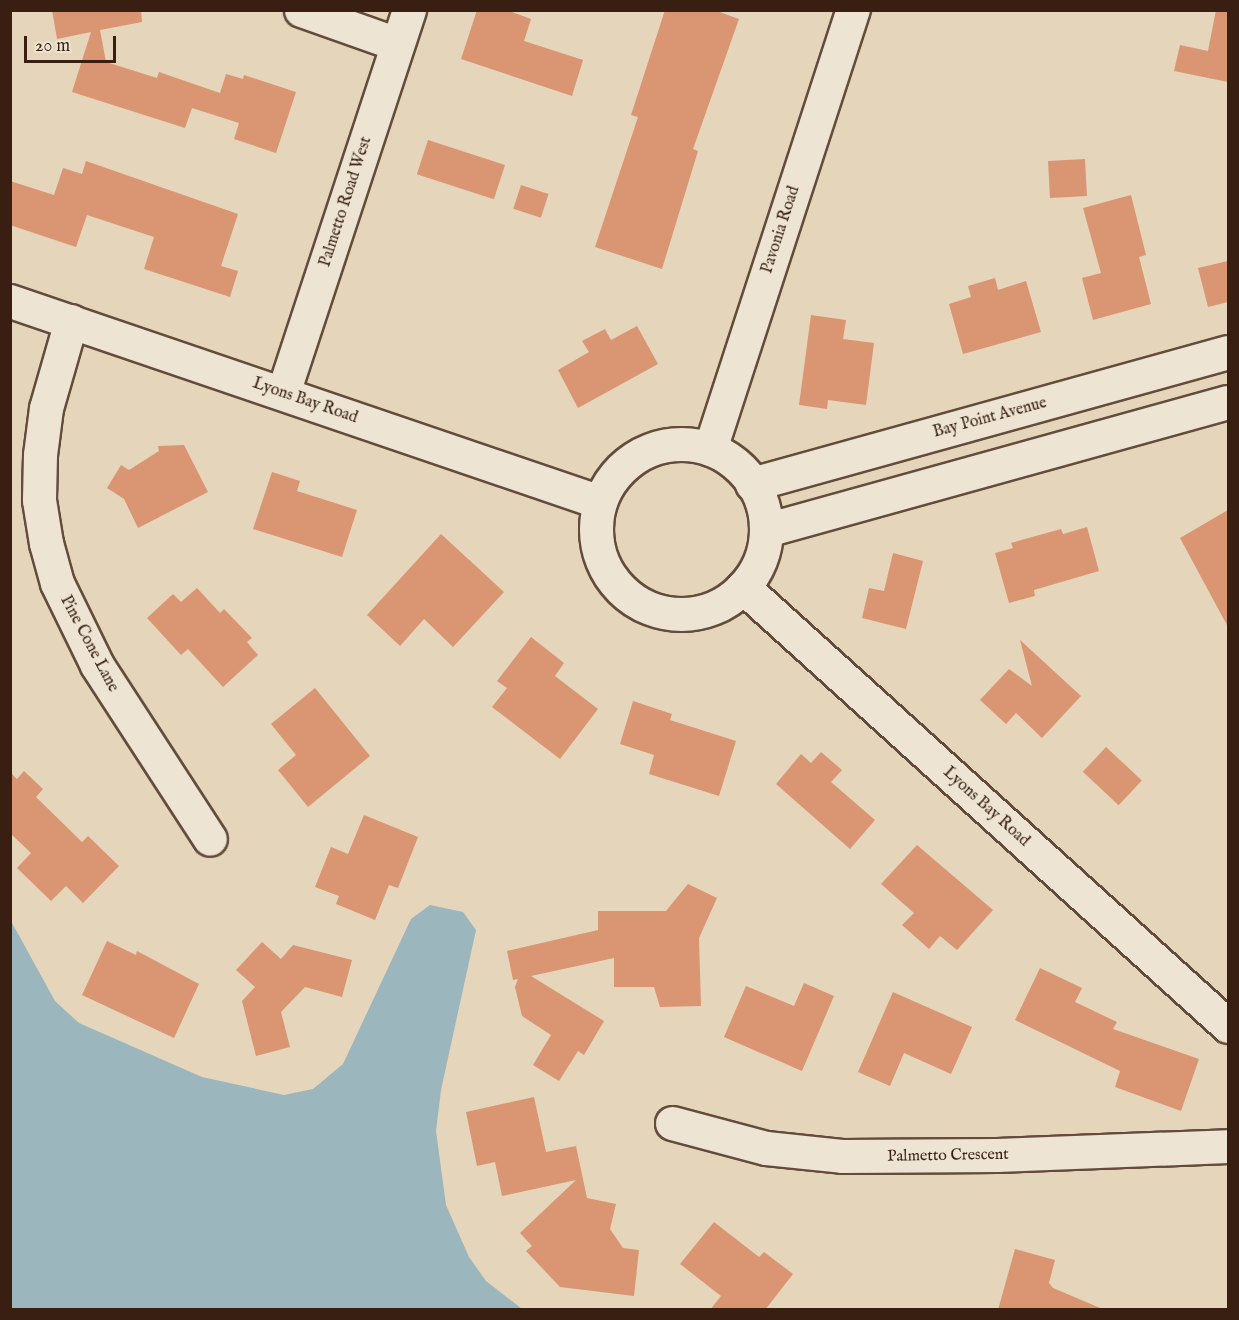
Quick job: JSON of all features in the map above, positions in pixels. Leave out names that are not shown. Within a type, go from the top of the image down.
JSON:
[{"type":"street","points":[[301,10],[397,44]]},
{"type":"street","name":"Palmetto Road West","points":[[283,393],[409,10]]},
{"type":"street","name":"Pavonia Road","points":[[710,449],[853,10]]},
{"type":"street","name":"Lyons Bay Road","points":[[10,301],[600,502]]},
{"type":"street","name":"Pine Cone Lane","points":[[71,321],[46,408],[40,455],[39,500],[46,543],[65,602],[97,665],[210,839]]},
{"type":"street","name":"Bay Point Avenue","points":[[752,484],[1228,352]]},
{"type":"street","points":[[766,530],[1228,402]]},
{"type":"street","points":[[683,444],[710,449],[729,459],[752,484],[763,510],[766,530],[755,570],[743,587],[723,603],[699,613],[674,615],[649,609],[627,596],[609,577],[598,553],[595,528],[600,502],[612,478],[640,455],[657,448],[683,444]]},
{"type":"street","name":"Lyons Bay Road","points":[[743,587],[1228,1026]]},
{"type":"street","name":"Palmetto Crescent","points":[[672,1123],[766,1148],[842,1156],[998,1155],[1228,1146]]},
{"type":"water","points":[[430,905],[463,912],[476,930],[441,1090],[436,1131],[446,1205],[469,1257],[486,1281],[522,1309],[11,1309],[11,921],[55,1001],[79,1023],[202,1077],[284,1095],[313,1089],[343,1064],[411,919]]},
{"type":"building","points":[[52,10],[141,10],[142,22],[100,30],[106,62],[157,78],[159,72],[220,93],[226,74],[243,79],[244,75],[296,92],[276,153],[234,139],[239,123],[192,108],[185,128],[72,92],[91,32],[57,39]]},
{"type":"building","points":[[477,10],[507,10],[531,19],[524,41],[583,60],[572,96],[461,59]]},
{"type":"building","points":[[665,10],[714,10],[739,19],[693,149],[698,151],[662,269],[595,247],[638,117],[631,115]]},
{"type":"building","points":[[1216,10],[1228,10],[1228,82],[1174,71],[1180,45],[1208,51]]},
{"type":"building","points":[[428,140],[505,165],[494,199],[417,174]]},
{"type":"building","points":[[1085,159],[1087,196],[1050,198],[1048,161]]},
{"type":"building","points":[[86,161],[238,214],[221,266],[238,271],[230,297],[144,269],[154,237],[87,215],[76,247],[10,225],[10,181],[54,195],[63,168],[82,174]]},
{"type":"building","points":[[521,185],[549,194],[541,218],[513,209]]},
{"type":"building","points":[[1131,195],[1146,255],[1139,257],[1151,304],[1093,320],[1082,278],[1101,273],[1083,208]]},
{"type":"building","points":[[1228,261],[1228,302],[1208,307],[1198,268]]},
{"type":"building","points":[[995,278],[998,290],[1026,281],[1041,332],[963,354],[949,304],[971,297],[968,286]]},
{"type":"building","points":[[811,315],[846,320],[843,339],[874,343],[866,405],[828,400],[827,409],[799,405]]},
{"type":"building","points":[[637,326],[658,364],[578,408],[558,370],[589,352],[582,341],[605,329],[611,340]]},
{"type":"building","points":[[184,445],[208,492],[138,528],[124,499],[107,488],[121,465],[129,470],[159,451],[158,446]]},
{"type":"building","points":[[272,472],[300,481],[297,491],[357,510],[342,557],[253,529]]},
{"type":"building","points":[[1228,510],[1228,627],[1180,538]]},
{"type":"building","points":[[1087,527],[1099,571],[1034,590],[1035,596],[1009,603],[995,553],[1013,548],[1011,543],[1061,529],[1063,534]]},
{"type":"building","points":[[441,534],[504,592],[453,647],[424,619],[400,646],[367,615]]},
{"type":"building","points":[[893,553],[923,561],[906,629],[862,618],[869,588],[884,591]]},
{"type":"building","points":[[197,588],[220,613],[224,609],[252,638],[247,642],[258,655],[223,687],[188,649],[181,655],[147,618],[173,594],[181,602]]},
{"type":"building","points":[[531,637],[564,663],[555,676],[598,709],[560,759],[492,707],[507,688],[497,681]]},
{"type":"building","points":[[1020,640],[1081,696],[1042,738],[1016,713],[1006,724],[980,700],[1009,669],[1032,686]]},
{"type":"building","points":[[315,688],[370,756],[308,807],[278,770],[296,755],[271,724]]},
{"type":"building","points":[[633,701],[672,714],[670,720],[736,741],[719,796],[649,774],[654,755],[620,744]]},
{"type":"building","points":[[1106,747],[1142,780],[1119,805],[1083,772]]},
{"type":"building","points":[[821,752],[842,770],[831,782],[875,820],[850,849],[776,784],[801,754],[811,763]]},
{"type":"building","points":[[24,771],[43,789],[36,797],[82,842],[88,836],[119,866],[83,903],[66,886],[51,901],[17,868],[31,853],[10,833],[10,772],[17,779]]},
{"type":"building","points":[[364,815],[418,837],[398,888],[389,885],[375,920],[336,904],[339,896],[315,887],[331,847],[348,854]]},
{"type":"building","points":[[917,845],[993,910],[957,950],[940,936],[929,949],[902,925],[914,913],[881,884]]},
{"type":"building","points":[[688,884],[717,898],[699,938],[701,1006],[660,1007],[654,987],[614,987],[614,958],[531,976],[604,1021],[584,1055],[578,1051],[559,1081],[533,1065],[551,1035],[522,1016],[515,987],[518,979],[513,980],[507,951],[598,930],[598,911],[666,911]]},
{"type":"building","points":[[107,941],[136,955],[137,951],[199,984],[174,1038],[82,995]]},
{"type":"building","points":[[262,942],[281,959],[293,945],[352,960],[342,997],[305,987],[281,1012],[290,1047],[256,1056],[242,1001],[255,987],[236,970]]},
{"type":"building","points":[[1040,968],[1082,988],[1075,1002],[1117,1022],[1113,1029],[1199,1059],[1181,1111],[1115,1087],[1120,1071],[1015,1020]]},
{"type":"building","points":[[804,983],[834,996],[802,1071],[724,1037],[746,986],[794,1006]]},
{"type":"building","points":[[893,992],[972,1027],[951,1074],[904,1053],[890,1086],[858,1072]]},
{"type":"building","points":[[534,1097],[546,1152],[576,1146],[587,1198],[616,1204],[610,1229],[623,1248],[639,1250],[634,1296],[560,1287],[526,1251],[532,1246],[520,1233],[576,1180],[502,1196],[495,1162],[477,1166],[466,1112]]},
{"type":"building","points":[[714,1222],[759,1257],[764,1252],[793,1274],[765,1310],[710,1310],[721,1296],[680,1264]]},
{"type":"building","points":[[1015,1249],[1055,1260],[1049,1283],[1053,1288],[1105,1310],[998,1310]]}]
